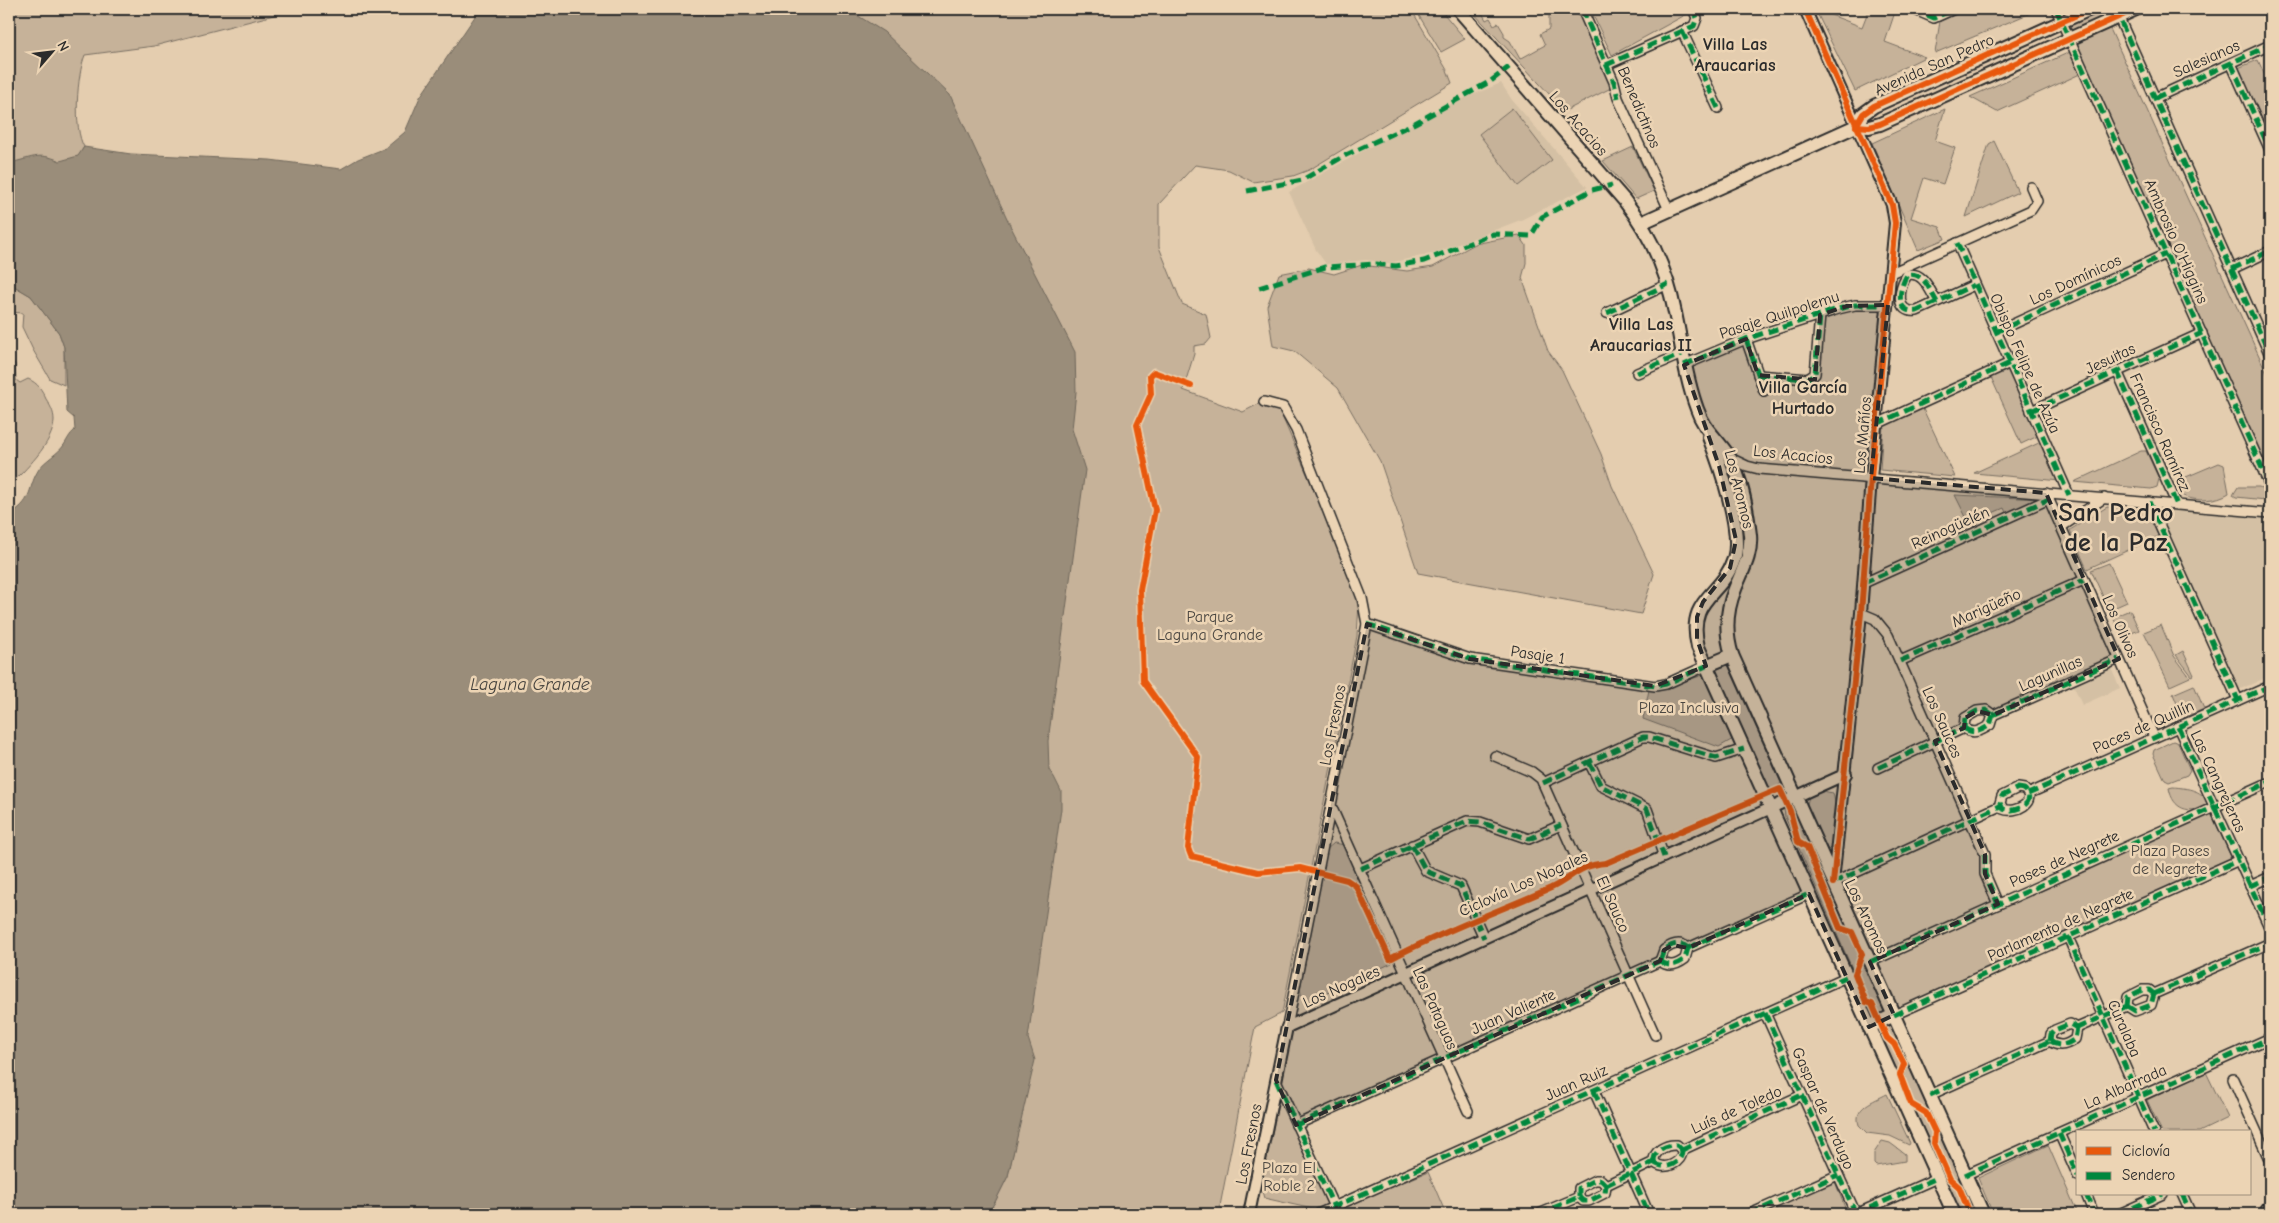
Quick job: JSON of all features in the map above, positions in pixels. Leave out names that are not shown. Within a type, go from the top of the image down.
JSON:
[{"type":"main road","name":"Los Acacios","points":[[1458,9],[1608,181],[1641,222],[1656,252],[1668,284],[1692,397],[1703,426],[1729,457]]},
{"type":"main road","name":"Avenida San Pedro","points":[[1856,126],[1863,114],[1874,106],[2090,9]]},
{"type":"main road","name":"Avenida San Pedro","points":[[1641,222],[1856,126],[1876,125],[2070,38],[2116,13],[2136,9]]},
{"type":"main road","name":"Los Aromos","points":[[1703,426],[1714,451],[1725,485],[1736,546],[1730,568],[1703,602],[1697,617],[1696,639],[1706,666],[1954,1214]]},
{"type":"main road","name":"Los Aromos","points":[[1729,457],[1741,486],[1750,536],[1746,564],[1734,590],[1728,613],[1727,636],[1732,656],[1983,1214]]},
{"type":"main road","points":[[1706,666],[1732,656]]},
{"type":"main road","points":[[1869,1027],[1894,1015]]},
{"type":"main road","points":[[2265,1214],[2270,1207]]},
{"type":"street","points":[[1582,9],[1606,65]]},
{"type":"street","name":"Benedictinos","points":[[1669,210],[1618,98],[1606,65],[1694,26],[1696,22],[1692,9]]},
{"type":"street","name":"Los Mañíos","points":[[1804,9],[1894,211],[1895,229],[1871,478],[1864,583],[1846,774],[1833,882]]},
{"type":"street","points":[[1913,9],[1934,18],[1954,9]]},
{"type":"street","name":"Ambrosio O'Higgins","points":[[2056,9],[2270,486]]},
{"type":"street","points":[[2116,13],[2270,355]]},
{"type":"street","points":[[1682,31],[1718,108]]},
{"type":"street","name":"Salesianos","points":[[2155,98],[2270,45]]},
{"type":"street","points":[[2231,63],[2270,149]]},
{"type":"street","points":[[1891,273],[1909,270],[1957,243],[2034,208],[2036,199],[2031,187]]},
{"type":"street","name":"Obispo Felipe de Azúa","points":[[1957,243],[1974,285],[2069,495]]},
{"type":"street","points":[[2232,269],[2270,251]]},
{"type":"street","name":"Los Domínicos","points":[[1996,332],[2166,254]]},
{"type":"street","points":[[1909,270],[1903,282],[1900,300],[1903,307],[1909,311],[1917,311],[1974,285]]},
{"type":"street","points":[[1909,270],[1920,276],[1936,302]]},
{"type":"street","points":[[1607,313],[1668,284]]},
{"type":"street","name":"Pasaje Quilpolemu","points":[[1637,372],[1847,306],[1888,305]]},
{"type":"street","points":[[1758,374],[1812,378],[1815,374],[1820,315]]},
{"type":"street","name":"Jesuitas","points":[[2031,411],[2202,333]]},
{"type":"street","points":[[1746,339],[1764,391]]},
{"type":"street","points":[[1876,424],[2010,364]]},
{"type":"street","name":"Francisco Ramírez","points":[[2117,371],[2177,504]]},
{"type":"street","name":"Los Fresnos","points":[[1252,1214],[1276,1080],[1367,624],[1362,598],[1296,430],[1283,407],[1264,402]]},
{"type":"street","name":"Los Acacios","points":[[1729,457],[1747,466],[1759,469],[2047,496],[2069,495],[2270,513]]},
{"type":"street","name":"Los Olivos","points":[[2047,496],[2154,738]]},
{"type":"street","name":"Reinogüelén","points":[[1864,583],[2047,496]]},
{"type":"street","points":[[2061,527],[2104,498]]},
{"type":"street","points":[[2150,502],[2238,700]]},
{"type":"street","name":"Marigüeño","points":[[1900,661],[2084,580]]},
{"type":"street","name":"Los Sauces","points":[[1861,613],[1875,620],[1884,629],[1900,661],[1985,854],[1985,874],[1998,904]]},
{"type":"street","name":"Pasaje 1","points":[[1367,624],[1470,659],[1649,685],[1666,684],[1706,666]]},
{"type":"street","name":"Lagunillas","points":[[1964,728],[1970,732],[1979,731],[1990,725],[1993,715],[2119,659]]},
{"type":"street","name":"Paces de Quillín","points":[[2028,794],[2270,686]]},
{"type":"street","name":"Lagunillas","points":[[1964,728],[1966,718],[1977,710],[1986,710],[1993,715]]},
{"type":"street","name":"Las Cangrejeras","points":[[2178,727],[2270,929]]},
{"type":"street","name":"Lagunillas","points":[[1878,768],[1964,728]]},
{"type":"street","points":[[1543,783],[1647,736],[1716,758],[1744,748]]},
{"type":"street","name":"El Sauco","points":[[1495,756],[1532,772],[1543,783],[1655,1035]]},
{"type":"street","points":[[1589,762],[1601,786],[1647,809],[1664,856]]},
{"type":"street","name":"Los Nogales","points":[[1287,1027],[1846,774]]},
{"type":"street","name":"Pases de Negrete","points":[[1870,962],[2270,782]]},
{"type":"street","name":"Paces de Quillín","points":[[2016,789],[2024,789],[2028,794],[2028,801],[2023,807],[2010,811],[2000,806],[2002,796],[2016,789]]},
{"type":"street","name":"Las Pataguas","points":[[1331,806],[1468,1111]]},
{"type":"street","name":"Paces de Quillín","points":[[1833,882],[2000,806]]},
{"type":"street","points":[[1360,869],[1467,821],[1480,822],[1528,839],[1561,825]]},
{"type":"street","points":[[1412,845],[1426,870],[1461,886],[1484,938]]},
{"type":"street","name":"Parlamento de Negrete","points":[[1894,1015],[2239,860]]},
{"type":"street","points":[[2250,886],[2270,877]]},
{"type":"street","name":"Juan Valiente","points":[[1688,948],[1809,894]]},
{"type":"street","name":"Curalaba","points":[[2068,937],[2153,1130]]},
{"type":"street","name":"Juan Valiente","points":[[1660,961],[1661,954],[1667,948],[1679,943],[1688,948]]},
{"type":"street","points":[[2154,994],[2270,943]]},
{"type":"street","name":"Juan Valiente","points":[[1660,961],[1667,965],[1678,963],[1685,959],[1688,948]]},
{"type":"street","name":"Juan Valiente","points":[[1296,1125],[1660,961]]},
{"type":"street","name":"Juan Ruiz","points":[[1318,1214],[1846,977]]},
{"type":"street","points":[[2127,1006],[2128,997],[2142,990],[2149,990],[2154,994]]},
{"type":"street","points":[[2127,1006],[2135,1011],[2142,1010],[2152,1005],[2154,994]]},
{"type":"street","points":[[2077,1028],[2127,1006]]},
{"type":"street","name":"Gaspar de Verdugo","points":[[1765,1013],[1856,1214]]},
{"type":"street","points":[[2050,1042],[2050,1034],[2055,1030],[2070,1024],[2077,1028]]},
{"type":"street","points":[[1930,1095],[2050,1042],[2060,1046],[2067,1044],[2075,1039],[2077,1028]]},
{"type":"street","name":"La Albarrada","points":[[1966,1175],[2270,1038]]},
{"type":"street","points":[[2233,1079],[2270,1161]]},
{"type":"street","name":"Los Fresnos","points":[[1276,1080],[1334,1207]]},
{"type":"street","points":[[1594,1090],[1649,1214]]},
{"type":"street","name":"Luís de Toledo","points":[[1682,1150],[1802,1095]]},
{"type":"street","points":[[2059,1133],[2076,1171]]},
{"type":"street","points":[[1671,1145],[1677,1145],[1682,1150],[1682,1156],[1679,1161],[1662,1167],[1654,1162],[1657,1151],[1671,1145]]},
{"type":"street","points":[[1606,1185],[1654,1162]]},
{"type":"street","points":[[1750,1214],[1838,1175]]},
{"type":"street","points":[[1856,1214],[1938,1178]]},
{"type":"street","points":[[1595,1180],[1601,1180],[1606,1185],[1604,1193],[1589,1201],[1583,1201],[1579,1197],[1579,1188],[1595,1180]]},
{"type":"street","points":[[2087,1196],[2094,1214]]},
{"type":"street","points":[[2119,1214],[2159,1196]]},
{"type":"street","points":[[2183,1196],[2191,1214]]},
{"type":"street","points":[[1538,1214],[1579,1197]]},
{"type":"highlighted area","points":[[1888,305],[1871,478],[2046,493],[2119,659],[1993,715],[1977,711],[1965,718],[1964,728],[1935,741],[1985,854],[1985,874],[1998,904],[1870,962],[1894,1015],[1869,1027],[1809,894],[1688,948],[1673,945],[1664,950],[1660,961],[1296,1125],[1276,1080],[1367,624],[1470,659],[1655,686],[1706,666],[1697,639],[1697,617],[1703,602],[1730,568],[1736,540],[1719,466],[1684,365],[1746,339],[1758,375],[1815,380],[1820,315],[1847,306]]},
{"type":"shaded area","points":[[1501,83],[1512,100],[1587,187],[1523,219],[1435,253],[1389,263],[1367,260],[1326,264],[1316,250],[1289,192],[1437,110]]},
{"type":"shaded area","points":[[2157,509],[2270,518],[2270,676],[2238,690]]},
{"type":"shaded area","points":[[2110,666],[2120,688],[2082,705],[2073,684]]},
{"type":"green space","name":"Laguna Grande","points":[[9,9],[292,9],[154,46],[85,55],[77,101],[78,127],[84,147],[82,150],[328,177],[387,151],[525,9],[1411,9],[1447,70],[1452,83],[1309,170],[1293,176],[1253,182],[1229,170],[1195,165],[1159,204],[1159,247],[1182,304],[1206,314],[1211,338],[1206,344],[1194,346],[1194,354],[1183,390],[1243,412],[1268,399],[1275,400],[1353,581],[1359,603],[1357,636],[1282,1013],[1255,1027],[1220,1206],[1225,1214],[987,1214],[1008,1176],[1029,1081],[9,1214],[80,436],[79,343],[9,272]]},
{"type":"green space","points":[[1415,9],[1440,9],[1465,39],[1441,52]]},
{"type":"green space","points":[[1470,9],[1480,9],[1486,20],[1490,18],[1494,25],[1498,23],[1504,33],[1504,37],[1510,41],[1520,59],[1545,45],[1540,34],[1549,29],[1549,14],[1542,9],[1577,9],[1613,87],[1565,111]]},
{"type":"green space","points":[[1590,9],[1685,9],[1687,14],[1612,55]]},
{"type":"green space","points":[[1815,9],[1823,9],[1823,12],[1862,27],[1869,9],[1896,9],[1885,42],[1925,57],[1855,91]]},
{"type":"green space","points":[[1968,9],[2040,9],[1935,53],[1940,21]]},
{"type":"green space","points":[[2059,9],[2101,9],[2270,380],[2270,476]]},
{"type":"green space","points":[[2070,52],[2080,74],[1997,112],[1970,97]]},
{"type":"green space","points":[[2258,60],[2270,87],[2270,139],[2238,68]]},
{"type":"green space","points":[[1512,108],[1552,160],[1518,186],[1479,134]]},
{"type":"green space","points":[[1945,109],[1935,141],[1955,148],[1943,184],[1924,178],[1911,218],[1940,227],[1945,239],[1918,250],[1872,143]]},
{"type":"green space","points":[[1994,141],[2018,192],[1966,217],[1989,144]]},
{"type":"green space","points":[[1633,147],[1654,191],[1636,199],[1603,161]]},
{"type":"green space","points":[[1519,235],[1526,245],[1526,263],[1522,278],[1548,351],[1562,370],[1601,454],[1612,486],[1654,574],[1641,614],[1418,573],[1380,461],[1338,388],[1294,351],[1273,346],[1267,306],[1279,274],[1309,268],[1334,274],[1362,265],[1407,271],[1433,267],[1475,244]]},
{"type":"green space","points":[[9,283],[31,296],[59,333],[64,347],[64,385],[50,379],[33,350],[22,327],[23,313],[9,312]]},
{"type":"green space","points":[[9,356],[15,364],[16,380],[20,383],[28,379],[37,385],[50,406],[54,420],[53,429],[44,447],[30,465],[9,486]]},
{"type":"green space","points":[[2008,368],[2038,436],[2021,444],[1990,375]]},
{"type":"green space","points":[[1922,407],[1955,477],[1880,470],[1883,425]]},
{"type":"green space","points":[[2041,442],[2060,481],[1974,473]]},
{"type":"green space","points":[[2141,451],[2146,451],[2159,479],[2157,487],[2151,489],[2074,482]]},
{"type":"green space","points":[[2219,463],[2224,465],[2229,493],[2219,498],[2206,500],[2183,496],[2177,483],[2179,480]]},
{"type":"green space","points":[[2238,487],[2259,487],[2264,489],[2269,498],[2266,500],[2236,497],[2233,495]]},
{"type":"green space","points":[[1955,495],[2042,499],[2007,515],[2004,508],[1969,523]]},
{"type":"green space","points":[[2107,507],[2147,509],[2159,536],[2087,569],[2070,530]]},
{"type":"green space","points":[[2109,563],[2127,602],[2109,610],[2091,570]]},
{"type":"green space","points":[[2130,610],[2139,630],[2122,637],[2113,617]]},
{"type":"green space","points":[[2161,625],[2174,656],[2190,677],[2170,686],[2144,632]]},
{"type":"green space","points":[[2183,651],[2194,675],[2192,676],[2176,655]]},
{"type":"green space","points":[[1728,665],[1781,783],[1768,794],[1715,670]]},
{"type":"green space","name":"Plaza Inclusiva","points":[[1703,675],[1733,739],[1719,747],[1643,719],[1649,690],[1665,688]]},
{"type":"green space","points":[[2194,685],[2204,709],[2183,718],[2173,694]]},
{"type":"green space","points":[[2179,717],[2181,721],[2159,730],[2158,726]]},
{"type":"green space","points":[[2173,741],[2178,743],[2190,770],[2187,775],[2169,782],[2165,780],[2153,754],[2154,750]]},
{"type":"green space","points":[[2169,788],[2189,789],[2200,793],[2204,796],[2207,806],[2194,810],[2183,808],[2174,801],[2171,795]]},
{"type":"green space","points":[[1822,791],[1833,793],[1836,807],[1832,846],[1828,850],[1806,807],[1809,797]]},
{"type":"green space","points":[[1791,806],[1801,824],[1975,1214],[1961,1214],[1785,817],[1784,810]]},
{"type":"green space","name":"Plaza Pases de Negrete","points":[[2211,813],[2232,859],[1895,1010],[1875,965]]},
{"type":"green space","points":[[1334,843],[1345,845],[1395,958],[1392,963],[1308,1002],[1302,997],[1300,989],[1327,849]]},
{"type":"green space","points":[[2206,1072],[2228,1118],[2203,1130],[2161,1130],[2147,1100]]},
{"type":"green space","name":"Plaza El Roble 2","points":[[1280,1094],[1333,1211],[1428,1172],[1446,1214],[1335,1214],[1264,1198],[1261,1188]]},
{"type":"green space","points":[[1887,1094],[1910,1143],[1909,1145],[1890,1136],[1867,1133],[1859,1125],[1858,1119],[1862,1109]]},
{"type":"green space","points":[[1882,1141],[1890,1143],[1905,1154],[1905,1161],[1876,1166],[1874,1164],[1874,1153]]},
{"type":"green space","points":[[2048,1145],[2078,1214],[1993,1214],[1978,1178]]},
{"type":"green space","points":[[1834,1179],[1847,1213],[1757,1214]]},
{"type":"water","name":"Laguna Grande","points":[[480,9],[847,9],[884,32],[950,95],[1011,227],[1075,352],[1076,392],[1072,429],[1085,470],[1048,741],[1049,770],[1061,791],[1061,809],[1028,1038],[1035,1060],[1008,1176],[987,1214],[9,1214],[9,533],[12,528],[12,513],[24,503],[39,469],[62,448],[75,430],[74,418],[67,412],[64,347],[59,333],[31,296],[9,283],[9,163],[40,156],[60,161],[78,156],[84,147],[131,154],[270,160],[341,169],[358,159],[386,148],[405,132],[420,97]]},
{"type":"marked path","points":[[1582,9],[1614,82],[1618,98]]},
{"type":"marked path","points":[[1606,65],[1694,26],[1697,18],[1693,9]]},
{"type":"marked path","points":[[1913,9],[1934,18],[1954,9]]},
{"type":"marked path","points":[[2056,9],[2270,486]]},
{"type":"marked path","points":[[2115,9],[2270,355]]},
{"type":"marked path","points":[[1682,31],[1718,108]]},
{"type":"marked path","points":[[2155,98],[2270,45]]},
{"type":"marked path","points":[[2231,63],[2270,150]]},
{"type":"marked path","points":[[1247,191],[1302,180],[1346,155],[1415,123],[1491,81],[1509,67]]},
{"type":"marked path","points":[[1259,288],[1325,267],[1376,264],[1396,266],[1424,261],[1493,234],[1531,236],[1542,217],[1592,190],[1612,185]]},
{"type":"marked path","points":[[1957,243],[2069,495]]},
{"type":"marked path","points":[[2232,269],[2270,251]]},
{"type":"marked path","points":[[1996,332],[2166,254]]},
{"type":"marked path","points":[[1937,302],[1934,297],[1929,287],[1922,278],[1913,274],[1907,275],[1900,299],[1905,308],[1910,311],[1917,311],[1974,285]]},
{"type":"marked path","points":[[1607,313],[1668,284]]},
{"type":"marked path","points":[[1684,365],[1746,339],[1838,309],[1855,305],[1888,305]]},
{"type":"marked path","points":[[1758,375],[1808,379],[1815,374],[1820,315]]},
{"type":"marked path","points":[[2031,411],[2202,333]]},
{"type":"marked path","points":[[1746,339],[1764,391]]},
{"type":"marked path","points":[[1637,373],[1682,354]]},
{"type":"marked path","points":[[1877,424],[2010,363]]},
{"type":"marked path","points":[[2117,371],[2177,505]]},
{"type":"marked path","points":[[1864,583],[2049,499]]},
{"type":"marked path","points":[[2149,502],[2238,700]]},
{"type":"marked path","points":[[1900,661],[2084,580]]},
{"type":"marked path","points":[[1367,624],[1470,659],[1655,686],[1666,684],[1706,666]]},
{"type":"marked path","points":[[1993,715],[2119,659]]},
{"type":"marked path","points":[[2028,794],[2270,686]]},
{"type":"marked path","points":[[1964,728],[1965,718],[1977,711],[1986,710],[1993,715]]},
{"type":"marked path","points":[[1964,728],[1974,732],[1980,730],[1990,725],[1993,715]]},
{"type":"marked path","points":[[2178,727],[2270,929]]},
{"type":"marked path","points":[[1878,768],[1964,728]]},
{"type":"marked path","points":[[1543,783],[1643,737],[1649,737],[1716,758],[1744,749]]},
{"type":"marked path","points":[[1589,762],[1601,786],[1647,809],[1664,857]]},
{"type":"marked path","points":[[1870,962],[2270,782]]},
{"type":"marked path","points":[[2018,788],[2024,789],[2028,794],[2027,802],[2024,806],[2013,810],[2003,809],[2000,803],[2002,796],[2018,788]]},
{"type":"marked path","points":[[1833,883],[2000,806]]},
{"type":"marked path","points":[[1360,869],[1467,821],[1480,822],[1529,839],[1561,825]]},
{"type":"marked path","points":[[1412,845],[1426,871],[1461,886],[1484,938]]},
{"type":"marked path","points":[[1985,854],[1985,874],[1998,904]]},
{"type":"marked path","points":[[1894,1015],[2239,860]]},
{"type":"marked path","points":[[2250,886],[2270,877]]},
{"type":"marked path","points":[[1688,948],[1809,894]]},
{"type":"marked path","points":[[2068,937],[2153,1130]]},
{"type":"marked path","points":[[2154,994],[2270,943]]},
{"type":"marked path","points":[[1660,961],[1664,950],[1670,946],[1679,944],[1688,948]]},
{"type":"marked path","points":[[1660,961],[1670,965],[1679,963],[1685,959],[1688,948]]},
{"type":"marked path","points":[[1296,1125],[1660,961]]},
{"type":"marked path","points":[[1318,1214],[1846,977]]},
{"type":"marked path","points":[[2127,1006],[2128,997],[2142,990],[2149,990],[2154,994]]},
{"type":"marked path","points":[[2127,1006],[2135,1011],[2151,1005],[2154,994]]},
{"type":"marked path","points":[[2077,1028],[2127,1006]]},
{"type":"marked path","points":[[1765,1013],[1856,1214]]},
{"type":"marked path","points":[[2050,1041],[2051,1034],[2055,1030],[2070,1024],[2077,1028]]},
{"type":"marked path","points":[[2050,1041],[2060,1045],[2069,1043],[2075,1039],[2077,1028]]},
{"type":"marked path","points":[[1965,1175],[2270,1038]]},
{"type":"marked path","points":[[1930,1095],[2050,1041]]},
{"type":"marked path","points":[[1276,1080],[1334,1207]]},
{"type":"marked path","points":[[1594,1091],[1649,1214]]},
{"type":"marked path","points":[[1682,1150],[1802,1095]]},
{"type":"marked path","points":[[2059,1133],[2076,1171]]},
{"type":"marked path","points":[[1654,1162],[1658,1152],[1665,1147],[1677,1145],[1682,1150]]},
{"type":"marked path","points":[[1654,1162],[1663,1166],[1672,1165],[1679,1159],[1682,1150]]},
{"type":"marked path","points":[[1606,1185],[1654,1162]]},
{"type":"marked path","points":[[1750,1214],[1838,1175]]},
{"type":"marked path","points":[[1856,1214],[1937,1178]]},
{"type":"marked path","points":[[1579,1197],[1579,1188],[1595,1180],[1601,1180],[1606,1185]]},
{"type":"marked path","points":[[1579,1197],[1583,1201],[1589,1201],[1605,1193],[1606,1185]]},
{"type":"marked path","points":[[2087,1196],[2094,1214]]},
{"type":"marked path","points":[[2119,1214],[2159,1196]]},
{"type":"marked path","points":[[2183,1196],[2191,1214]]},
{"type":"marked path","points":[[1539,1214],[1579,1197]]},
{"type":"cycle path","points":[[1805,9],[1892,205],[1895,223],[1871,478],[1861,613],[1833,883]]},
{"type":"cycle path","points":[[1856,126],[1863,114],[1874,106],[2090,9]]},
{"type":"cycle path","points":[[1856,126],[1869,127],[1880,124],[2136,9]]},
{"type":"cycle path","name":"Ciclovía Los Nogales","points":[[1191,386],[1154,372],[1150,376],[1151,394],[1137,425],[1155,510],[1140,590],[1143,681],[1198,757],[1188,848],[1191,856],[1258,872],[1300,868],[1347,880],[1356,886],[1390,959],[1551,888],[1582,869],[1606,863],[1780,789],[1790,811],[1798,842],[1807,847],[1840,928],[1852,932],[1862,954],[1855,974],[1866,1002],[1872,1004],[1887,1038],[1894,1044],[1904,1064],[1900,1075],[1911,1104],[1926,1113],[1935,1132],[1934,1143],[1950,1179],[1959,1187],[1970,1214]]},
{"type":"district","name":"Villa Las Araucarias","points":[[1735,54]]},
{"type":"district","name":"Villa Las Araucarias II","points":[[1641,334]]},
{"type":"district","name":"Villa García Hurtado","points":[[1803,397]]},
{"type":"district","name":"San Pedro de la Paz","points":[[2116,527]]},
{"type":"park label","name":"Parque Laguna Grande","points":[[1210,625]]}]
